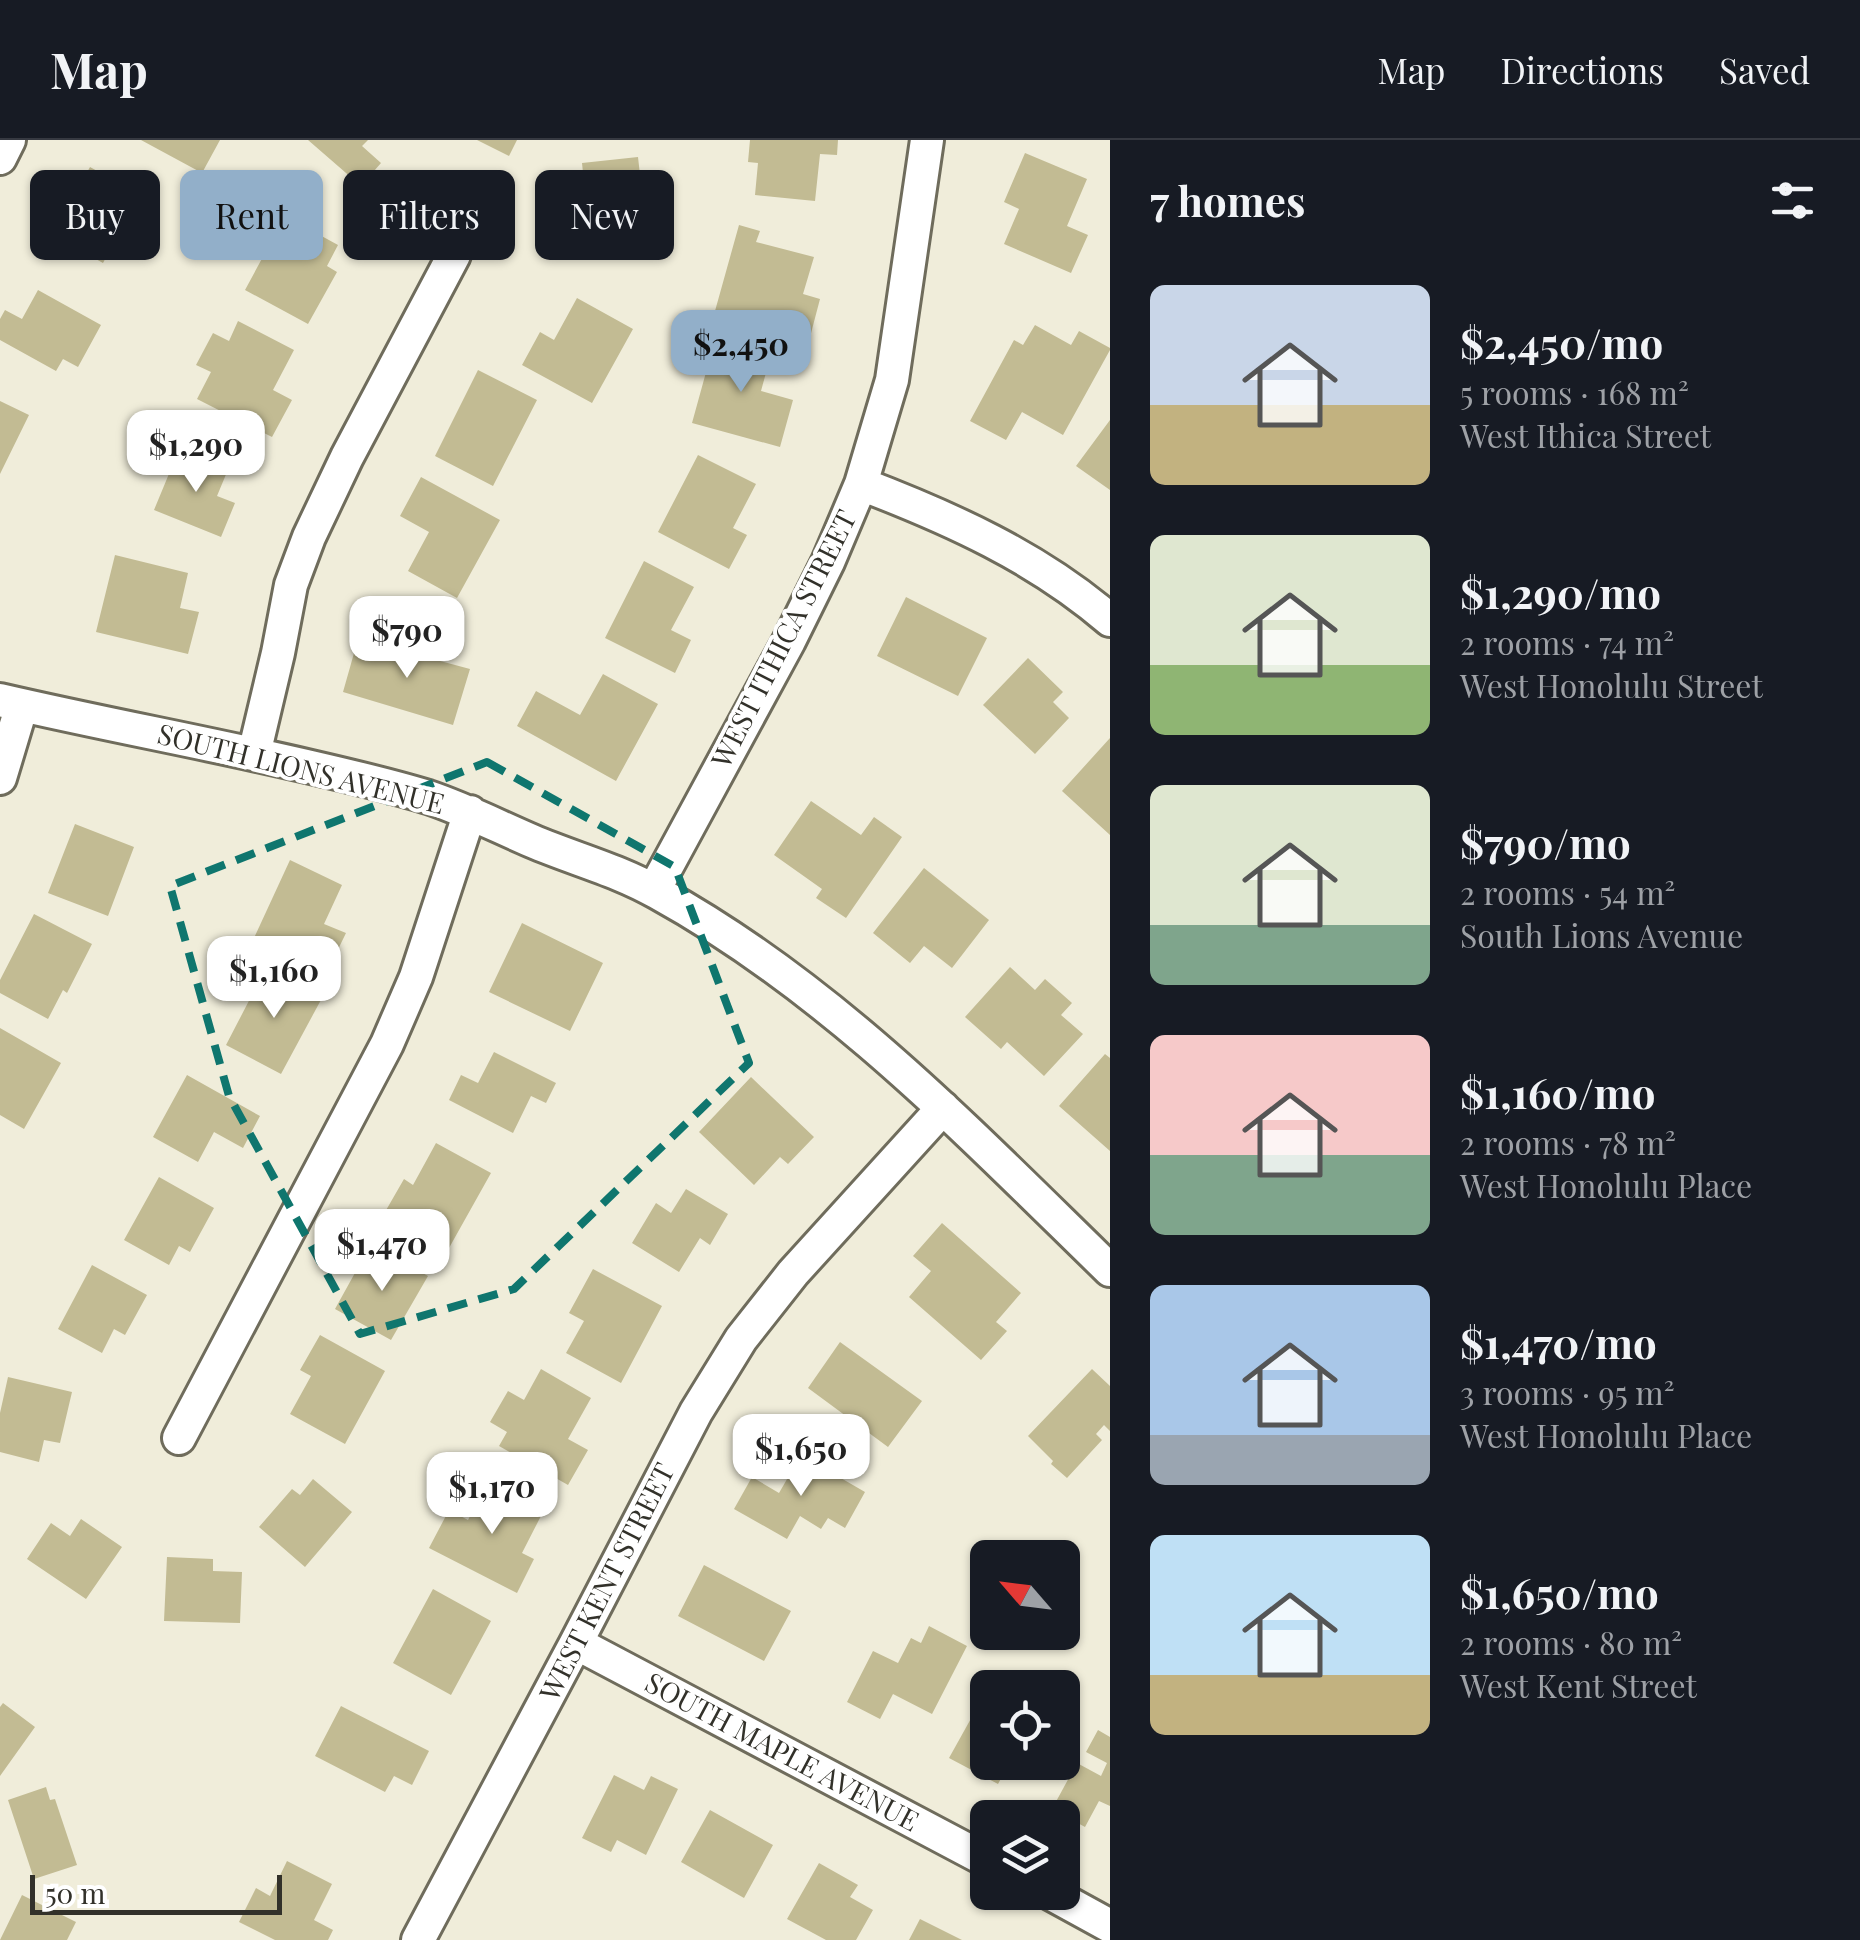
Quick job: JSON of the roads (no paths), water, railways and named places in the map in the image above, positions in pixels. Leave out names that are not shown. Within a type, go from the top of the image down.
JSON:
[{"type":"street","points":[[0,158],[10,140]]},
{"type":"street","name":"WEST ITHICA STREET","points":[[654,890],[797,625],[860,484],[892,380],[927,140]]},
{"type":"street","points":[[254,754],[291,585],[309,537],[346,457],[451,260]]},
{"type":"street","points":[[860,484],[926,509],[992,541],[1040,568],[1110,620]]},
{"type":"street","points":[[0,778],[11,702]]},
{"type":"street","name":"SOUTH LIONS AVENUE","points":[[11,702],[390,786],[470,812],[535,843],[602,866],[654,890],[780,970],[876,1047],[1110,1270]]},
{"type":"street","points":[[179,1438],[387,1044],[416,978],[470,812]]},
{"type":"street","name":"WEST KENT STREET","points":[[418,1940],[696,1412],[741,1339],[793,1272],[943,1108]]},
{"type":"street","name":"SOUTH MAPLE AVENUE","points":[[576,1643],[970,1851]]},
{"type":"street","points":[[1080,1910],[1110,1926]]}]
